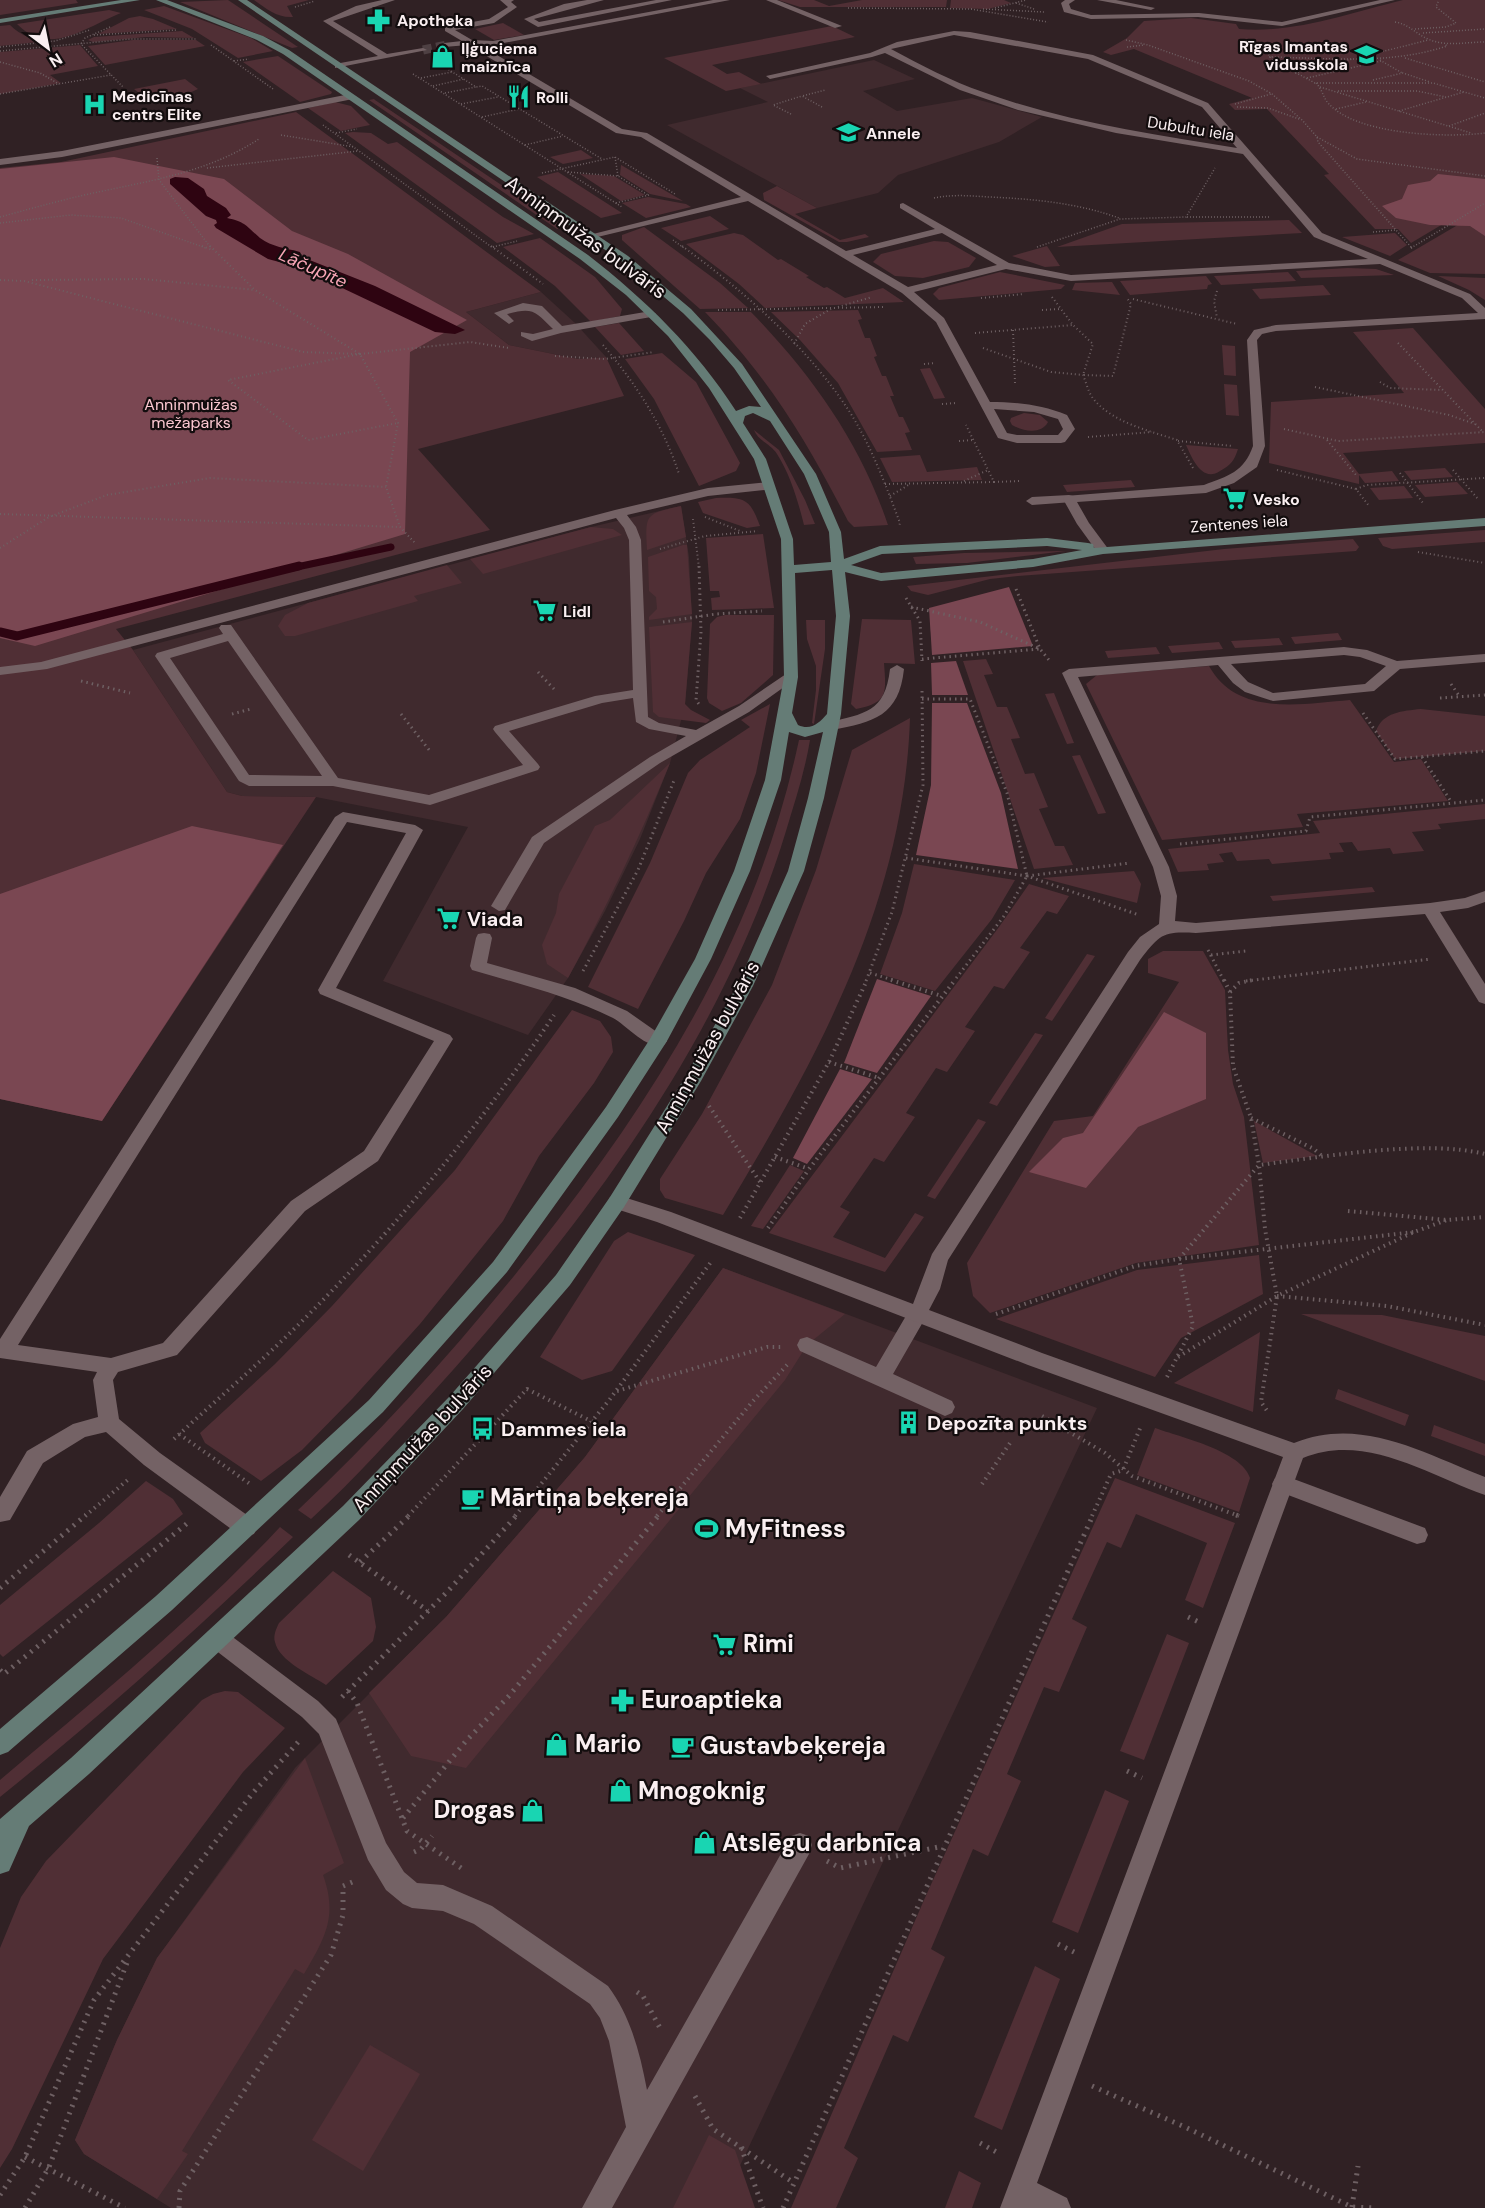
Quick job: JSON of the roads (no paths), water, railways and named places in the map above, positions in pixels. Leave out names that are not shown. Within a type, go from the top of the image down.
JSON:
[{"type":"street","points":[[0,21],[87,4],[136,0]]},
{"type":"street","name":"Anniņmuižas bulvāris","points":[[0,1744],[164,1603],[376,1406],[500,1267],[600,1129],[658,1041],[704,958],[742,871],[773,780],[791,678],[787,539],[760,459],[695,361],[630,293],[584,257],[286,52],[260,38],[160,0]]},
{"type":"street","name":"Anniņmuižas bulvāris","points":[[9,1828],[218,1639],[351,1513],[456,1403],[563,1280],[617,1202],[692,1081],[745,986],[796,871],[816,798],[833,720],[843,616],[835,532],[810,474],[762,399],[714,338],[653,282],[593,237],[242,0]]},
{"type":"street","points":[[385,57],[327,21],[359,8],[391,0]]},
{"type":"street","points":[[510,0],[503,1],[513,7],[491,21],[448,29],[619,131],[644,135],[906,291],[940,320],[985,406],[1002,435],[1017,439],[1061,439],[1069,429],[1063,417],[1044,409],[1016,405],[985,406]]},
{"type":"street","points":[[556,0],[567,6]]},
{"type":"street","points":[[600,0],[567,6],[528,19],[538,25],[645,2],[668,0]]},
{"type":"street","points":[[447,45],[470,42],[493,43],[726,0]]},
{"type":"street","points":[[770,0],[838,26]]},
{"type":"street","points":[[1071,0],[1065,3],[1065,7],[1074,13],[1091,17],[1198,15]]},
{"type":"street","points":[[1101,0],[1260,23],[1296,22],[1391,0]]},
{"type":"street","points":[[770,76],[872,55],[897,44],[954,33],[970,34],[1090,57],[1205,105],[1245,152]]},
{"type":"street","points":[[1041,48],[1075,64]]},
{"type":"street","points":[[338,66],[421,50]]},
{"type":"street","name":"Dubultu iela","points":[[886,50],[972,92],[1019,108],[1126,133],[1245,152],[1318,235],[1466,296],[1485,315]]},
{"type":"street","points":[[1105,74],[1125,81],[1150,82]]},
{"type":"street","points":[[0,162],[62,154],[376,91]]},
{"type":"street","points":[[593,237],[749,198]]},
{"type":"street","points":[[903,206],[1006,266],[1071,278],[1382,262]]},
{"type":"street","points":[[845,254],[943,231]]},
{"type":"street","points":[[906,291],[1006,266]]},
{"type":"street","points":[[509,321],[499,313],[523,306],[538,308],[560,330]]},
{"type":"street","points":[[525,333],[532,338],[560,330],[651,314]]},
{"type":"street","points":[[1032,501],[1206,489],[1230,480],[1253,464],[1259,446],[1252,339],[1258,332],[1276,328],[1485,315]]},
{"type":"street","points":[[737,425],[739,414],[750,410],[760,410],[775,419]]},
{"type":"street","points":[[0,671],[42,666],[619,513],[726,489],[770,486]]},
{"type":"street","points":[[1069,499],[1083,524],[1104,550]]},
{"type":"street","points":[[619,513],[634,534],[641,719],[646,723],[684,729],[697,736]]},
{"type":"street","name":"Zentenes iela","points":[[838,566],[881,577],[1033,562],[1104,550],[1485,522]]},
{"type":"street","name":"Zentenes iela","points":[[788,569],[838,566],[880,550],[1047,542],[1104,550]]},
{"type":"street","points":[[220,618],[333,781]]},
{"type":"street","points":[[232,636],[162,656],[244,778],[249,781],[333,781],[421,800],[443,797],[533,768],[500,729],[600,699],[639,693]]},
{"type":"street","points":[[1167,926],[1169,896],[1154,853],[1069,673],[1350,651],[1396,665],[1485,658]]},
{"type":"street","points":[[1222,661],[1244,686],[1265,696],[1281,697],[1373,686],[1396,665]]},
{"type":"street","points":[[785,713],[792,728],[803,732],[821,729],[833,720],[860,720],[882,709],[891,699],[896,688],[897,669]]},
{"type":"street","points":[[499,906],[538,840],[655,760],[791,678]]},
{"type":"street","points":[[111,1366],[3,1351],[343,817],[415,830],[326,990],[444,1039],[371,1156],[298,1206],[170,1349],[111,1366],[104,1380],[109,1423],[152,1459],[246,1527]]},
{"type":"street","points":[[880,1378],[930,1289],[939,1259],[1134,956],[1146,941],[1167,926],[1196,928],[1430,908],[1468,903],[1485,896]]},
{"type":"street","points":[[1430,908],[1485,998]]},
{"type":"street","points":[[484,938],[478,966],[569,992],[621,1015],[658,1041]]},
{"type":"street","points":[[617,1202],[664,1217],[917,1315],[1295,1452],[1331,1441],[1351,1441],[1383,1448],[1485,1486]]},
{"type":"street","points":[[807,1346],[945,1407]]},
{"type":"street","points":[[2,1513],[35,1457],[80,1430],[109,1423]]},
{"type":"street","points":[[1057,2208],[1018,2198],[1295,1452]]},
{"type":"street","points":[[1283,1484],[1417,1535]]},
{"type":"street","points":[[218,1639],[310,1709],[328,1727],[377,1851],[395,1881],[412,1894],[443,1898],[483,1915],[599,1995],[611,2009],[620,2029],[640,2128]]},
{"type":"street","points":[[0,1862],[9,1828]]},
{"type":"street","points":[[596,2208],[800,1845]]},
{"type":"water","name":"Lāčupīte","points":[[188,178],[204,189],[207,196],[226,208],[231,215],[227,218],[242,223],[265,241],[300,252],[302,257],[375,286],[465,330],[455,334],[435,332],[298,267],[268,259],[216,228],[214,225],[217,223],[216,220],[206,216],[170,184],[170,179]]},
{"type":"waterway","points":[[292,568],[391,547]]},
{"type":"waterway","points":[[0,632],[17,636],[299,566]]},
{"type":"tunnel","points":[[423,50],[447,45]]},
{"type":"place","name":"Apotheka","points":[[379,20]]},
{"type":"place","name":"Rīgas Imantas vidusskola","points":[[1366,55]]},
{"type":"place","name":"Iļģuciema maiznīca","points":[[443,57]]},
{"type":"place","name":"Rolli","points":[[518,97]]},
{"type":"place","name":"Medicīnas centrs Elite","points":[[94,105]]},
{"type":"place","name":"Annele","points":[[848,133]]},
{"type":"place","name":"Vesko","points":[[1235,499]]},
{"type":"place","name":"Lidl","points":[[545,611]]},
{"type":"place","name":"Viada","points":[[449,919]]},
{"type":"place","name":"Depozīta punkts","points":[[909,1423]]},
{"type":"place","name":"Dammes iela","points":[[483,1429]]},
{"type":"place","name":"Mārtiņa beķereja","points":[[472,1498]]},
{"type":"place","name":"MyFitness","points":[[707,1529]]},
{"type":"place","name":"Rimi","points":[[725,1644]]},
{"type":"place","name":"Euroaptieka","points":[[623,1700]]},
{"type":"place","name":"Mario","points":[[557,1744]]},
{"type":"place","name":"Gustavbeķereja","points":[[682,1746]]},
{"type":"place","name":"Mnogoknig","points":[[620,1791]]},
{"type":"place","name":"Drogas","points":[[533,1810]]},
{"type":"place","name":"Atslēgu darbnīca","points":[[704,1843]]},
{"type":"park label","name":"Anniņmuižas mežaparks","points":[[191,413]]}]
